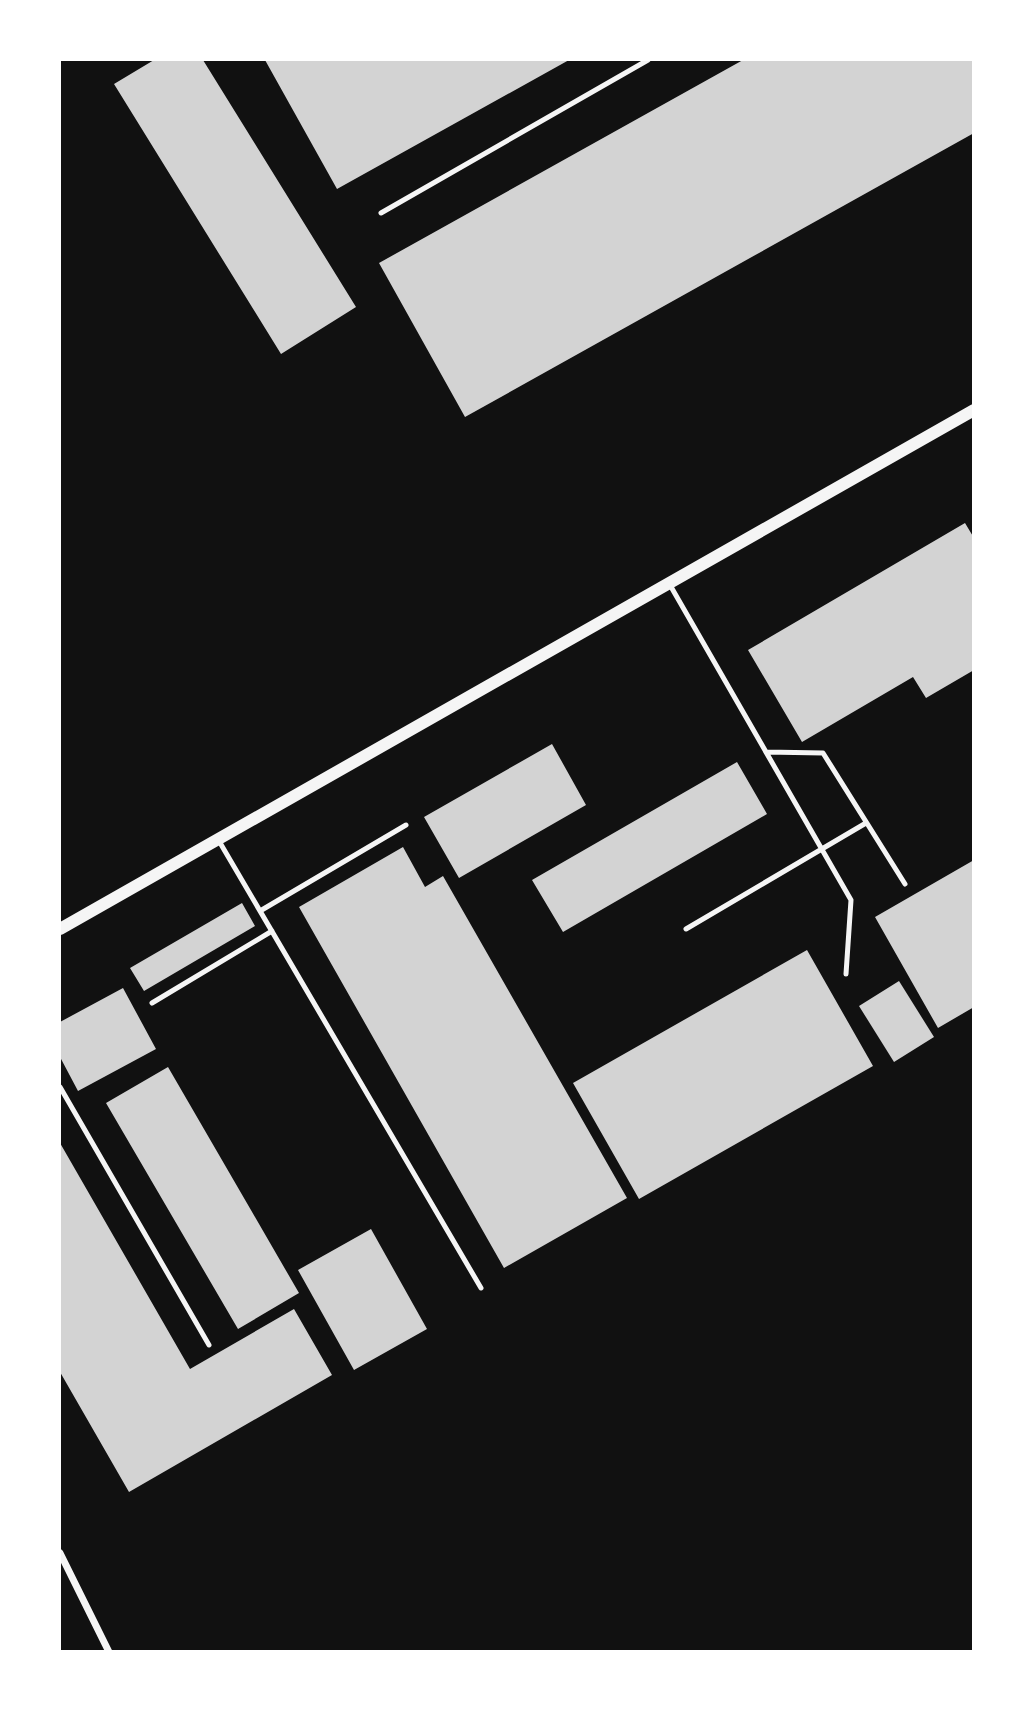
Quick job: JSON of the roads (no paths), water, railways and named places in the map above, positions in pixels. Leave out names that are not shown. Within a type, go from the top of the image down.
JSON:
[{"type":"street","points":[[60,929],[974,410]]},
{"type":"street","points":[[60,1552],[109,1651]]},
{"type":"lane","points":[[381,213],[648,60]]},
{"type":"lane","points":[[668,582],[851,900],[846,975]]},
{"type":"lane","points":[[766,752],[822,753],[905,884]]},
{"type":"lane","points":[[685,929],[866,822]]},
{"type":"lane","points":[[260,911],[406,825]]},
{"type":"lane","points":[[218,838],[481,1288]]},
{"type":"lane","points":[[152,1003],[272,931]]},
{"type":"lane","points":[[60,1087],[209,1345]]}]
